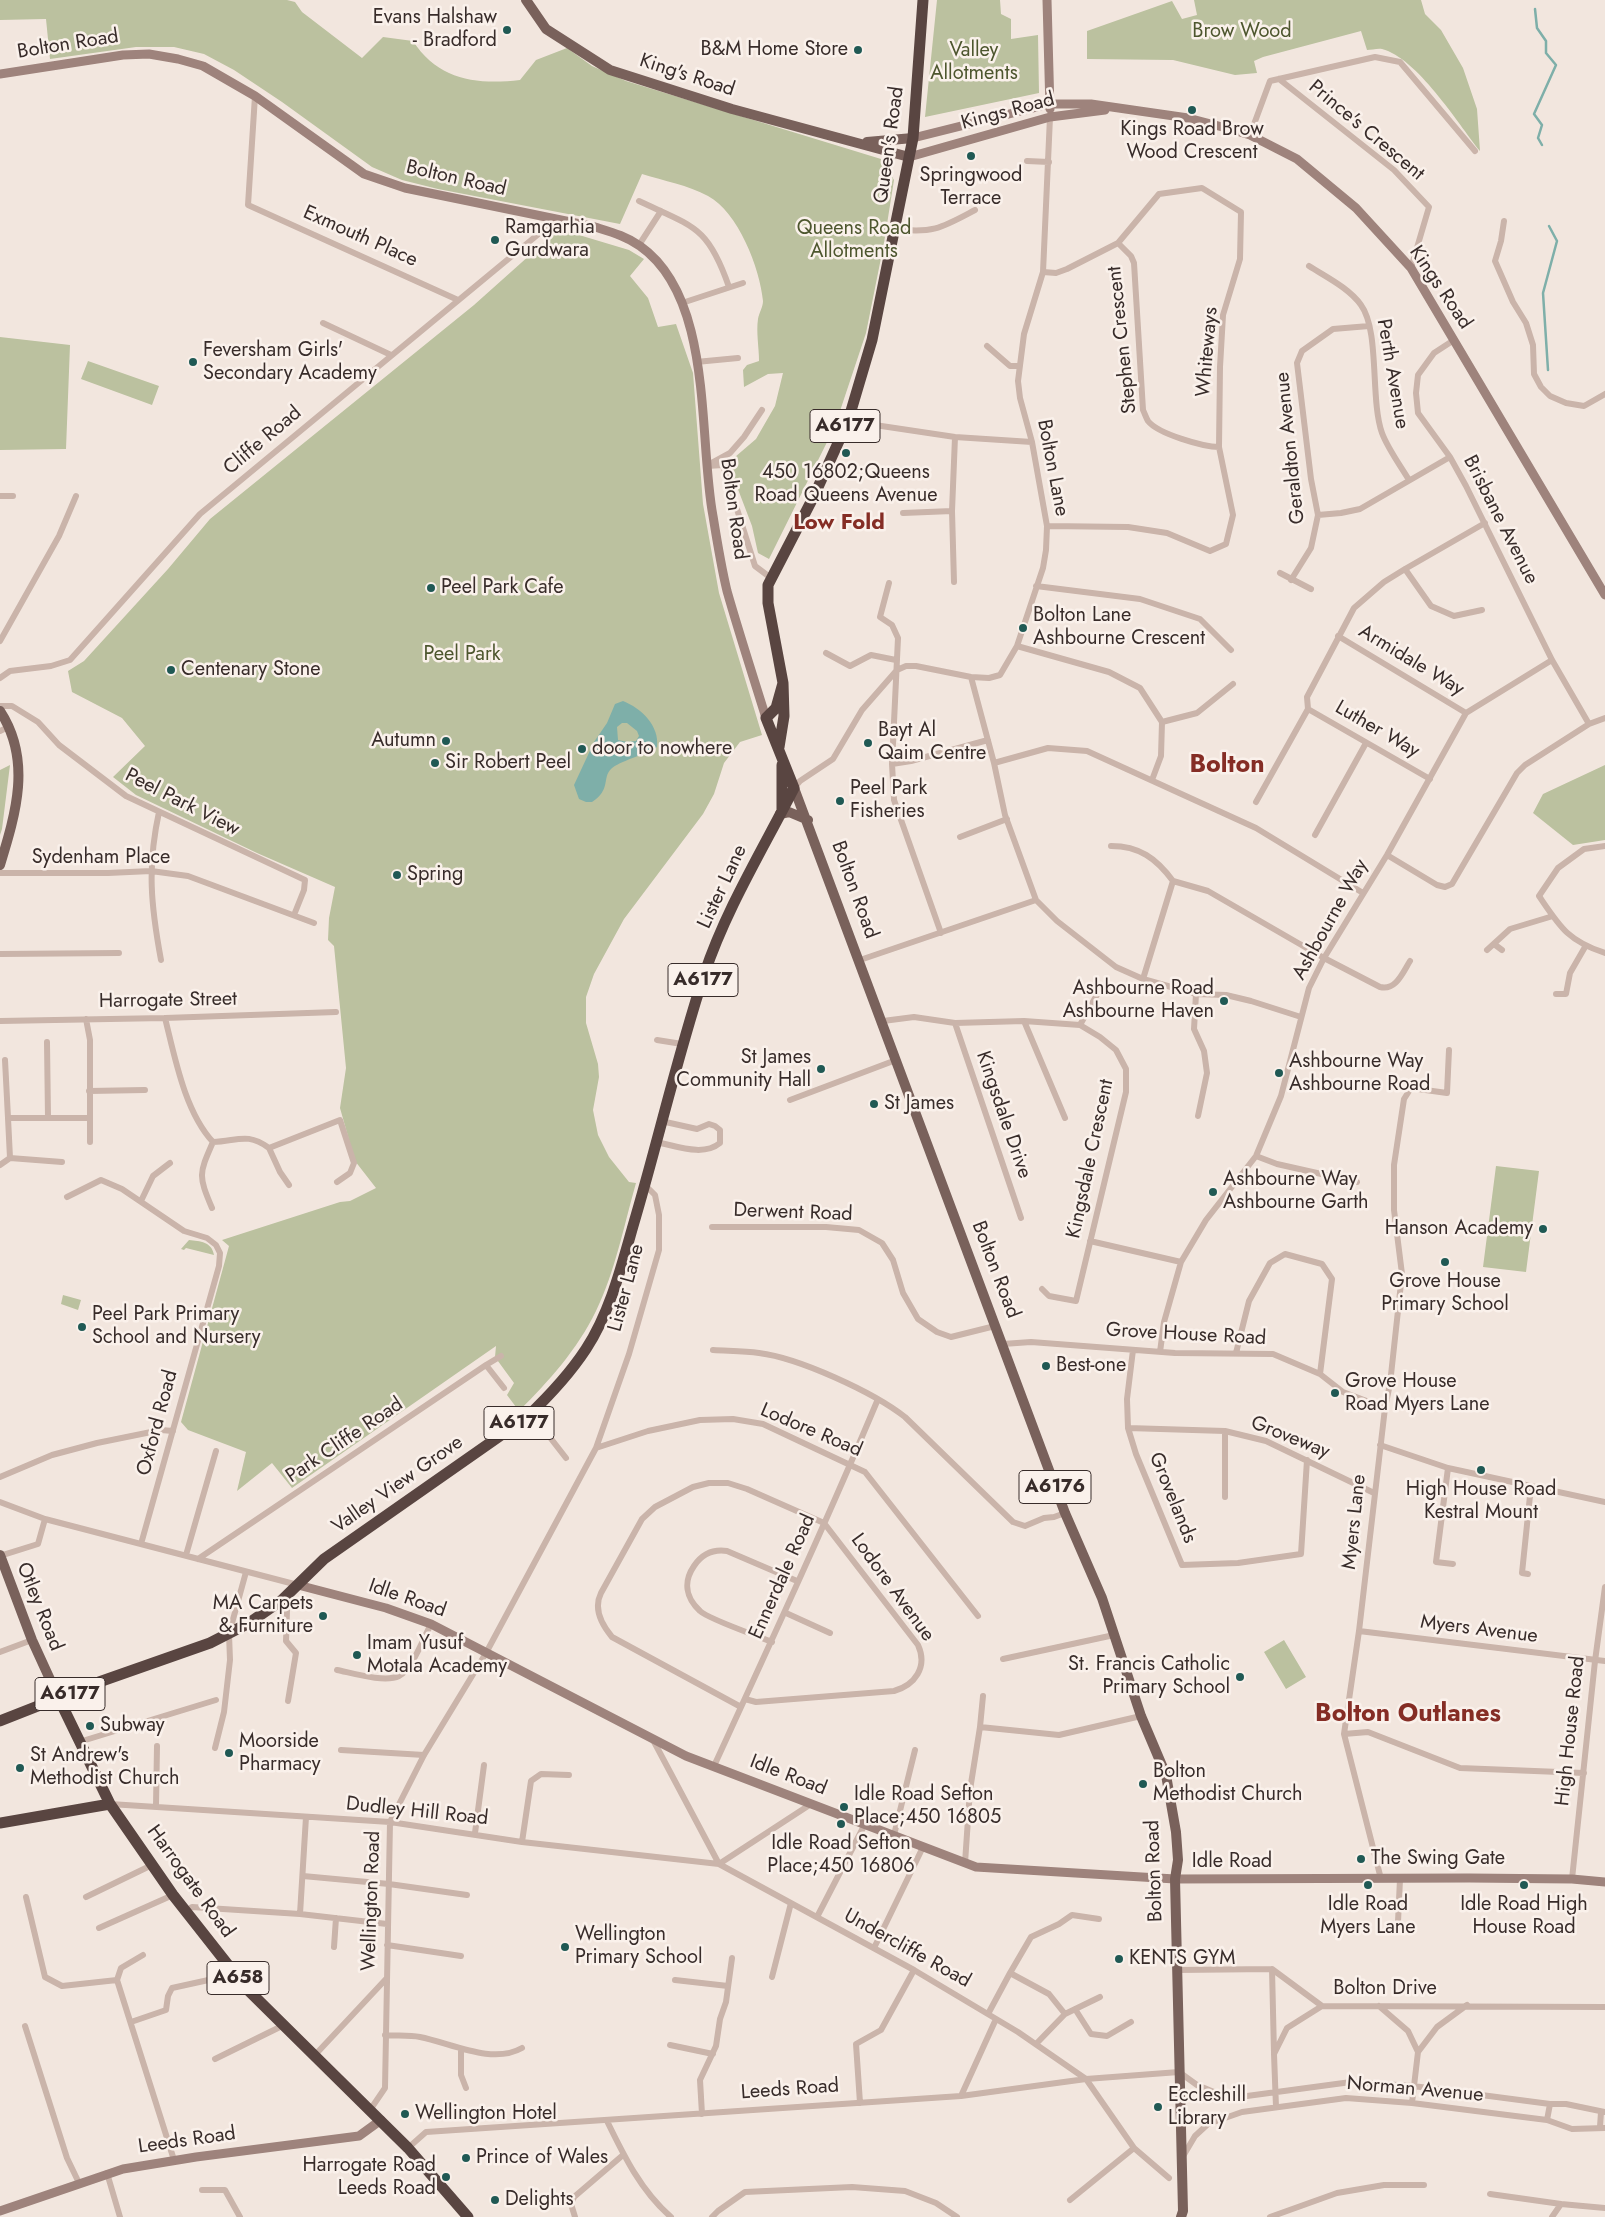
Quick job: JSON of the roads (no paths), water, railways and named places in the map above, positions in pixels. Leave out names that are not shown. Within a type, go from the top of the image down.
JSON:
[{"type":"highway","name":"Queen's Road","points":[[778,749],[784,716],[783,683],[768,603],[768,585],[814,496],[848,420],[872,340],[913,138],[923,0]]},
{"type":"highway","points":[[766,718],[776,708],[783,683]]},
{"type":"highway","name":"Bolton Road","points":[[766,718],[794,788]]},
{"type":"highway","name":"Lister Lane","points":[[781,812],[782,762]]},
{"type":"highway","name":"Lister Lane","points":[[646,1186],[682,1044],[705,972],[733,904],[794,788]]},
{"type":"highway","name":"Valley View Grove","points":[[298,1585],[324,1559],[531,1413],[556,1389],[587,1348],[604,1315],[615,1288],[646,1186]]},
{"type":"highway","name":"A6177","points":[[0,1721],[99,1682],[210,1643],[229,1634],[282,1600],[298,1585]]},
{"type":"highway","name":"Harrogate Road","points":[[59,1699],[110,1804],[174,1895],[247,1989],[282,2026],[408,2148],[465,2216]]},
{"type":"highway","points":[[0,1823],[110,1804]]},
{"type":"main road","name":"King's Road","points":[[526,0],[546,29],[610,70],[732,109],[909,157]]},
{"type":"main road","name":"King's Road","points":[[861,143],[913,138]]},
{"type":"main road","points":[[0,711],[10,726],[18,751],[19,776],[14,811],[0,865]]},
{"type":"main road","name":"Bolton Road","points":[[794,788],[808,820],[1065,1513],[1102,1598],[1141,1716],[1166,1774],[1176,1832],[1178,1860],[1175,1880],[1176,1970],[1181,2159],[1185,2215]]},
{"type":"main road","points":[[781,812],[789,812],[808,820]]},
{"type":"main road","name":"Otley Road","points":[[0,1556],[32,1640],[59,1699]]},
{"type":"street","name":"Bolton Lane","points":[[897,670],[906,666],[916,666],[989,678],[1000,675],[1017,646],[1043,568],[1047,526],[1032,442],[1020,398],[1019,366],[1024,334],[1043,272],[1050,117],[1047,0]]},
{"type":"street","name":"Bolton Road","points":[[0,74],[123,55],[149,54],[178,59],[203,66],[255,96],[364,174],[405,188],[614,233],[639,245],[660,264],[682,303],[691,329],[702,395],[710,504],[727,590],[766,718]]},
{"type":"street","points":[[1250,135],[1270,81],[1375,57],[1400,62],[1474,151]]},
{"type":"street","name":"Prince's Crescent","points":[[1279,79],[1394,170],[1429,207],[1411,268]]},
{"type":"street","name":"Exmouth Place","points":[[255,96],[248,204],[458,300]]},
{"type":"street","name":"Kings Road","points":[[913,138],[1049,104],[1091,104],[1188,118],[1250,135],[1297,159],[1356,208],[1411,268],[1605,595]]},
{"type":"street","name":"Kings Road","points":[[909,157],[1050,117],[1118,108]]},
{"type":"street","points":[[1027,161],[1049,162]]},
{"type":"street","name":"Whiteways","points":[[1043,272],[1056,273],[1067,269],[1118,243],[1159,194],[1202,188],[1241,212],[1240,259],[1223,314],[1220,367],[1219,447],[1234,515],[1226,544],[1210,551],[1167,533],[1128,527],[1047,526]]},
{"type":"street","points":[[639,201],[680,219],[696,229],[711,244],[729,287]]},
{"type":"street","points":[[896,229],[917,232],[934,230],[975,210]]},
{"type":"street","points":[[639,245],[661,211]]},
{"type":"street","name":"Cliffe Road","points":[[0,678],[10,670],[51,666],[70,660],[200,514],[547,227],[552,219]]},
{"type":"street","points":[[1504,220],[1501,241],[1495,261],[1513,302],[1526,323],[1533,345],[1534,374],[1541,387],[1550,396],[1566,403],[1584,406],[1605,394]]},
{"type":"street","name":"Stephen Crescent","points":[[1118,243],[1131,256],[1134,263],[1143,410],[1149,422],[1163,432],[1210,447],[1219,447]]},
{"type":"street","name":"Perth Avenue","points":[[1309,266],[1350,293],[1362,306],[1369,326],[1378,413],[1382,433],[1408,480]]},
{"type":"street","points":[[682,303],[742,283]]},
{"type":"street","points":[[323,323],[391,355]]},
{"type":"street","name":"Geraldton Avenue","points":[[1291,580],[1311,548],[1318,515],[1311,479],[1296,363],[1302,351],[1333,329],[1369,326]]},
{"type":"street","name":"Brisbane Avenue","points":[[1454,340],[1434,353],[1418,375],[1416,393],[1418,414],[1450,456],[1552,660],[1589,724]]},
{"type":"street","points":[[987,346],[1010,366],[1019,366]]},
{"type":"street","points":[[696,362],[738,358]]},
{"type":"street","points":[[706,466],[730,453],[744,437],[762,410]]},
{"type":"street","points":[[848,420],[955,437],[1032,442]]},
{"type":"street","points":[[954,582],[952,511],[955,437]]},
{"type":"street","points":[[1318,515],[1341,513],[1360,508],[1450,456]]},
{"type":"street","points":[[706,466],[723,465],[755,566],[771,578]]},
{"type":"street","points":[[0,496],[13,496]]},
{"type":"street","points":[[0,641],[59,536],[76,496]]},
{"type":"street","points":[[903,512],[952,511]]},
{"type":"street","points":[[1256,802],[1308,708],[1307,697],[1354,608],[1384,582],[1485,523]]},
{"type":"street","points":[[1405,569],[1431,606],[1454,616],[1482,610]]},
{"type":"street","points":[[1280,573],[1311,590]]},
{"type":"street","points":[[889,583],[880,617],[892,624],[898,638],[892,764],[894,800],[941,933]]},
{"type":"street","points":[[1036,586],[1140,599],[1200,619],[1231,650]]},
{"type":"street","name":"Armidale Way","points":[[1338,636],[1466,713]]},
{"type":"street","points":[[1017,646],[1109,672],[1140,688],[1162,722],[1161,756],[1152,780]]},
{"type":"street","points":[[826,653],[850,666],[871,655],[896,660]]},
{"type":"street","name":"Ashbourne Way","points":[[1160,1352],[1164,1322],[1181,1262],[1206,1220],[1256,1156],[1281,1096],[1309,988],[1324,958],[1387,855],[1466,713],[1552,660]]},
{"type":"street","points":[[794,788],[800,781],[833,759],[862,710],[897,670]]},
{"type":"street","points":[[971,676],[1007,819],[1036,900],[1057,921],[1116,967],[1143,979],[1196,994],[1226,995],[1251,1001],[1301,1017]]},
{"type":"street","points":[[1162,722],[1196,713],[1233,684]]},
{"type":"street","name":"Peel Park View","points":[[0,706],[12,706],[38,722],[59,745],[126,796],[304,880],[304,890],[294,915]]},
{"type":"street","name":"Luther Way","points":[[1308,708],[1366,744],[1430,779]]},
{"type":"street","points":[[1387,855],[1437,885],[1445,887],[1452,884],[1524,764],[1589,724],[1605,718]]},
{"type":"street","points":[[0,731],[10,726]]},
{"type":"street","points":[[892,764],[911,761],[988,740]]},
{"type":"street","points":[[1315,835],[1366,744]]},
{"type":"street","points":[[994,763],[1048,748],[1087,752],[1256,828],[1363,893]]},
{"type":"street","points":[[159,812],[152,843],[150,871],[151,905],[161,960]]},
{"type":"street","points":[[960,837],[1007,819]]},
{"type":"street","points":[[1111,846],[1127,846],[1146,854],[1162,866],[1173,880],[1208,891],[1324,958],[1385,989],[1394,985],[1410,961]]},
{"type":"street","points":[[1605,846],[1584,849],[1558,868],[1539,896],[1552,916],[1570,936],[1585,947],[1605,953]]},
{"type":"street","name":"Sydenham Place","points":[[0,873],[150,871],[194,878],[314,923]]},
{"type":"street","points":[[1143,979],[1173,880]]},
{"type":"street","points":[[860,960],[1036,900]]},
{"type":"street","points":[[1486,950],[1510,929],[1552,916]]},
{"type":"street","points":[[1494,944],[1502,950]]},
{"type":"street","points":[[1556,994],[1566,994],[1570,973],[1585,947]]},
{"type":"street","points":[[0,954],[119,952]]},
{"type":"street","points":[[1080,1025],[1098,991]]},
{"type":"street","points":[[1196,994],[1194,1029],[1204,1051],[1207,1073],[1198,1116]]},
{"type":"street","name":"Harrogate Street","points":[[0,1021],[336,1012]]},
{"type":"street","name":"Kingsdale Crescent","points":[[883,1021],[914,1017],[955,1023],[1024,1021],[1080,1025],[1100,1036],[1116,1050],[1126,1069],[1126,1092],[1076,1301],[1049,1296],[1042,1290]]},
{"type":"street","points":[[165,1018],[174,1055],[196,1119],[203,1131],[213,1142]]},
{"type":"street","points":[[86,1019],[90,1040],[90,1142]]},
{"type":"street","points":[[1024,1021],[1065,1118]]},
{"type":"street","name":"Kingsdale Drive","points":[[955,1023],[1021,1218]]},
{"type":"street","points":[[657,1040],[682,1044]]},
{"type":"street","points":[[47,1042],[48,1118]]},
{"type":"street","name":"Myers Lane","points":[[1381,1879],[1344,1734],[1359,1631],[1384,1408],[1390,1384],[1402,1274],[1394,1210],[1394,1165],[1404,1099],[1411,1088],[1447,1093],[1449,1050]]},
{"type":"street","points":[[5,1060],[3,1108],[8,1118],[10,1158]]},
{"type":"street","points":[[790,1100],[896,1060]]},
{"type":"street","points":[[89,1091],[145,1090]]},
{"type":"street","points":[[8,1118],[90,1118]]},
{"type":"street","points":[[269,1148],[340,1120],[354,1163],[350,1173],[337,1182]]},
{"type":"street","points":[[656,1142],[704,1151],[713,1149],[720,1143],[720,1130],[715,1126],[709,1124],[697,1130],[661,1121]]},
{"type":"street","points":[[213,1142],[249,1137],[258,1140],[269,1148],[280,1172],[289,1185]]},
{"type":"street","points":[[212,1208],[201,1182],[200,1174],[213,1142]]},
{"type":"street","points":[[1256,1156],[1277,1164],[1357,1182]]},
{"type":"street","points":[[0,1165],[10,1158],[62,1162]]},
{"type":"street","points":[[141,1201],[153,1176],[170,1163]]},
{"type":"street","name":"Oxford Road","points":[[67,1197],[101,1180],[122,1189],[184,1231],[207,1238],[216,1245],[220,1253],[219,1266],[141,1544]]},
{"type":"street","name":"Lister Lane","points":[[486,1653],[596,1448],[629,1354],[659,1250],[659,1215],[655,1195],[646,1186]]},
{"type":"street","name":"Derwent Road","points":[[712,1227],[826,1227],[859,1230],[882,1243],[889,1254],[904,1293],[918,1320],[937,1332],[951,1337],[995,1326]]},
{"type":"street","points":[[1090,1241],[1181,1262]]},
{"type":"street","points":[[1236,1353],[1249,1301],[1270,1263],[1285,1254],[1322,1264],[1332,1279],[1320,1374]]},
{"type":"street","name":"Grove House Road","points":[[1003,1344],[1031,1342],[1160,1352],[1273,1354],[1320,1374],[1343,1392],[1384,1408]]},
{"type":"street","points":[[713,1350],[759,1353],[785,1358],[878,1399],[906,1417],[1013,1522],[1025,1526],[1044,1518],[1065,1513]]},
{"type":"street","name":"Grovelands","points":[[1132,1350],[1127,1399],[1128,1428],[1136,1454],[1182,1565],[1238,1563],[1301,1554],[1307,1460]]},
{"type":"street","name":"Park Cliffe Road","points":[[198,1559],[500,1356]]},
{"type":"street","points":[[486,1365],[504,1388]]},
{"type":"street","name":"Ennerdale Road","points":[[714,1766],[786,1613],[798,1581],[878,1399]]},
{"type":"street","points":[[531,1413],[566,1458]]},
{"type":"street","name":"Lodore Road","points":[[596,1448],[648,1431],[700,1420],[733,1419],[763,1424],[851,1464],[871,1478],[978,1616]]},
{"type":"street","name":"Groveway","points":[[1128,1428],[1225,1431],[1266,1441],[1374,1493]]},
{"type":"street","points":[[0,1477],[52,1455],[97,1443],[161,1430],[173,1431]]},
{"type":"street","points":[[1225,1431],[1225,1497]]},
{"type":"street","points":[[1380,1445],[1448,1468],[1605,1502]]},
{"type":"street","points":[[186,1555],[216,1451]]},
{"type":"street","points":[[1448,1468],[1436,1562],[1454,1564]]},
{"type":"street","points":[[741,1707],[612,1637],[600,1618],[598,1599],[642,1519],[655,1507],[693,1488],[709,1483],[728,1483],[747,1489],[824,1523]]},
{"type":"street","points":[[1528,1574],[1522,1573],[1531,1486]]},
{"type":"street","name":"Idle Road","points":[[0,1502],[45,1520],[387,1608],[431,1624],[452,1633],[486,1653],[686,1756],[976,1867],[1175,1880],[1400,1879],[1572,1880],[1605,1882]]},
{"type":"street","points":[[0,1556],[38,1544],[45,1520]]},
{"type":"street","name":"Lodore Avenue","points":[[745,1699],[756,1702],[894,1691],[906,1688],[919,1672],[921,1652],[918,1645],[824,1523]]},
{"type":"street","points":[[772,1642],[701,1612],[688,1593],[687,1578],[697,1561],[704,1555],[719,1550],[727,1551],[798,1581]]},
{"type":"street","points":[[215,1748],[226,1694],[230,1660],[229,1634],[246,1572]]},
{"type":"street","name":"High House Road","points":[[1572,1880],[1595,1661],[1605,1587]]},
{"type":"street","points":[[282,1600],[287,1610],[286,1641],[296,1653],[288,1701]]},
{"type":"street","points":[[786,1613],[830,1632]]},
{"type":"street","points":[[337,1670],[384,1679],[398,1677],[413,1660],[431,1624]]},
{"type":"street","name":"Myers Avenue","points":[[1359,1631],[1605,1661]]},
{"type":"street","points":[[1003,1658],[1114,1635]]},
{"type":"street","points":[[0,1652],[32,1640]]},
{"type":"street","name":"Wellington Road","points":[[370,2110],[385,2088],[390,1822],[424,1755],[486,1653]]},
{"type":"street","points":[[964,1863],[970,1790],[983,1696]]},
{"type":"street","points":[[79,1742],[216,1700]]},
{"type":"street","points":[[980,1727],[1059,1735],[1141,1716]]},
{"type":"street","points":[[1344,1734],[1368,1732],[1460,1768],[1584,1773]]},
{"type":"street","points":[[651,1737],[719,1864],[811,1804]]},
{"type":"street","points":[[156,1806],[157,1746]]},
{"type":"street","points":[[340,1750],[424,1755]]},
{"type":"street","points":[[894,1836],[915,1750]]},
{"type":"street","points":[[475,1833],[484,1765]]},
{"type":"street","points":[[522,1842],[530,1781],[541,1774],[569,1775]]},
{"type":"street","name":"Dudley Hill Road","points":[[110,1804],[390,1822],[475,1833],[522,1842],[719,1864]]},
{"type":"street","points":[[300,1914],[306,1818]]},
{"type":"street","points":[[817,1917],[865,1824]]},
{"type":"street","points":[[874,1948],[923,1847]]},
{"type":"street","name":"Undercliffe Road","points":[[719,1864],[914,1970],[1036,2044],[1086,2079],[1134,2148],[1169,2178]]},
{"type":"street","points":[[86,1897],[152,1865]]},
{"type":"street","points":[[303,1876],[467,1894]]},
{"type":"street","points":[[1398,1922],[1400,1879]]},
{"type":"street","points":[[99,1928],[174,1895]]},
{"type":"street","points":[[26,1897],[45,1977],[62,1986],[117,1980]]},
{"type":"street","points":[[772,1976],[791,1903]]},
{"type":"street","points":[[186,1911],[192,1907],[300,1914],[387,1924]]},
{"type":"street","points":[[988,2014],[1031,1937],[1059,1924],[1072,1914],[1099,1919]]},
{"type":"street","points":[[334,1947],[336,1918]]},
{"type":"street","points":[[387,1945],[460,1956]]},
{"type":"street","points":[[143,1955],[121,1968],[117,1980],[174,2160]]},
{"type":"street","points":[[702,2114],[700,2080],[713,2054],[728,1986],[732,1958]]},
{"type":"street","points":[[1176,1970],[1272,1969],[1276,2106]]},
{"type":"street","name":"Bolton Drive","points":[[1272,1969],[1322,2006],[1467,2005],[1605,2007]]},
{"type":"street","points":[[860,2103],[856,2044],[881,2030],[914,1970]]},
{"type":"street","points":[[1010,1973],[1050,1994],[1065,2014]]},
{"type":"street","points":[[131,2022],[166,2010],[168,1996],[172,1988],[213,1979]]},
{"type":"street","points":[[314,2055],[386,1979]]},
{"type":"street","points":[[676,1980],[728,1986]]},
{"type":"street","points":[[1036,2044],[1065,2014],[1100,1997]]},
{"type":"street","points":[[1412,2103],[1418,2052],[1437,2027],[1467,2005]]},
{"type":"street","points":[[1274,2054],[1287,2028],[1322,2006]]},
{"type":"street","points":[[1379,2006],[1408,2031],[1418,2052]]},
{"type":"street","points":[[1075,2009],[1091,2034],[1107,2036],[1131,2022]]},
{"type":"street","points":[[961,2096],[996,2019]]},
{"type":"street","points":[[25,2026],[67,2158],[79,2183]]},
{"type":"street","points":[[214,2059],[282,2026]]},
{"type":"street","points":[[385,2035],[420,2037],[461,2050],[512,2054],[522,2048]]},
{"type":"street","points":[[670,2045],[713,2054]]},
{"type":"street","points":[[461,2050],[461,2075],[466,2088]]},
{"type":"street","name":"Leeds Road","points":[[408,2148],[426,2132],[961,2096],[1086,2079],[1179,2072]]},
{"type":"street","name":"Norman Avenue","points":[[1179,2072],[1214,2092],[1247,2096],[1351,2082],[1413,2086],[1550,2104],[1566,2104],[1603,2112],[1602,2128],[1572,2130],[1547,2120],[1412,2103],[1346,2098],[1242,2112],[1208,2124],[1195,2136],[1181,2159]]},
{"type":"street","points":[[1547,2120],[1550,2104]]},
{"type":"street","name":"Leeds Road","points":[[0,2211],[107,2173],[174,2160],[359,2136],[381,2120]]},
{"type":"street","points":[[607,2121],[623,2156],[657,2205],[671,2217]]},
{"type":"street","points":[[1070,2200],[1134,2148]]},
{"type":"street","points":[[575,2217],[571,2204],[574,2197],[623,2156]]},
{"type":"street","points":[[107,2173],[120,2217]]},
{"type":"street","points":[[1270,2217],[1337,2193],[1384,2184],[1424,2185]]},
{"type":"street","points":[[712,2217],[746,2192],[852,2187],[905,2191],[936,2203],[957,2217]]},
{"type":"street","points":[[202,2190],[225,2190],[240,2217]]},
{"type":"street","points":[[1490,2194],[1605,2208]]},
{"type":"street","points":[[1552,2217],[1561,2204]]},
{"type":"street","points":[[0,2211],[3,2217]]},
{"type":"water","points":[[623,701],[630,704],[648,719],[655,732],[657,747],[620,763],[611,769],[602,793],[592,802],[586,802],[579,799],[574,785],[594,742],[607,723],[615,704]],"holes":[[[622,723],[627,723],[637,731],[639,736],[636,741],[618,740],[617,727]]]},
{"type":"waterway","points":[[1535,9],[1537,28],[1546,41],[1546,53],[1556,65],[1534,114],[1542,125],[1538,138],[1542,145]]},
{"type":"waterway","points":[[1548,370],[1543,293],[1557,241],[1549,226]]},
{"type":"place","name":"Evans Halshaw - Bradford","points":[[507,30]]},
{"type":"place","name":"B&M Home Store","points":[[858,50]]},
{"type":"place","name":"Kings Road Brow Wood Crescent","points":[[1192,110]]},
{"type":"place","name":"Springwood Terrace","points":[[971,156]]},
{"type":"place","name":"Ramgarhia Gurdwara","points":[[495,240]]},
{"type":"place","name":"Feversham Girls' Secondary Academy","points":[[193,362]]},
{"type":"place","name":"450 16802;Queens Road Queens Avenue","points":[[846,453]]},
{"type":"place","name":"Peel Park Cafe","points":[[431,588]]},
{"type":"place","name":"Bolton Lane Ashbourne Crescent","points":[[1023,628]]},
{"type":"place","name":"Centenary Stone","points":[[171,670]]},
{"type":"place","name":"Autumn","points":[[446,741]]},
{"type":"place","name":"Bayt Al Qaim Centre","points":[[868,743]]},
{"type":"place","name":"door to nowhere","points":[[582,749]]},
{"type":"place","name":"Sir Robert Peel","points":[[435,763]]},
{"type":"place","name":"Peel Park Fisheries","points":[[840,801]]},
{"type":"place","name":"Spring","points":[[397,875]]},
{"type":"place","name":"Ashbourne Road Ashbourne Haven","points":[[1224,1001]]},
{"type":"place","name":"St James Community Hall","points":[[821,1069]]},
{"type":"place","name":"Ashbourne Way Ashbourne Road","points":[[1279,1073]]},
{"type":"place","name":"St James","points":[[874,1104]]},
{"type":"place","name":"Ashbourne Way Ashbourne Garth","points":[[1213,1192]]},
{"type":"place","name":"Hanson Academy","points":[[1543,1229]]},
{"type":"place","name":"Grove House Primary School","points":[[1445,1262]]},
{"type":"place","name":"Peel Park Primary School and Nursery","points":[[82,1327]]},
{"type":"place","name":"Best-one","points":[[1046,1366]]},
{"type":"place","name":"Grove House Road Myers Lane","points":[[1335,1393]]},
{"type":"place","name":"High House Road Kestral Mount","points":[[1481,1470]]},
{"type":"place","name":"MA Carpets & Furniture","points":[[323,1616]]},
{"type":"place","name":"Imam Yusuf Motala Academy","points":[[357,1655]]},
{"type":"place","name":"St. Francis Catholic Primary School","points":[[1240,1677]]},
{"type":"place","name":"Subway","points":[[90,1726]]},
{"type":"place","name":"Moorside Pharmacy","points":[[229,1753]]},
{"type":"place","name":"St Andrew's Methodist Church","points":[[20,1768]]},
{"type":"place","name":"Bolton Methodist Church","points":[[1143,1784]]},
{"type":"place","name":"Idle Road Sefton Place;450 16805","points":[[844,1807]]},
{"type":"place","name":"Idle Road Sefton Place;450 16806","points":[[841,1824]]},
{"type":"place","name":"The Swing Gate","points":[[1361,1859]]},
{"type":"place","name":"Idle Road Myers Lane","points":[[1368,1885]]},
{"type":"place","name":"Idle Road High House Road","points":[[1524,1885]]},
{"type":"place","name":"Wellington Primary School","points":[[565,1947]]},
{"type":"place","name":"KENTS GYM","points":[[1119,1959]]},
{"type":"place","name":"Eccleshill Library","points":[[1158,2107]]},
{"type":"place","name":"Wellington Hotel","points":[[405,2114]]},
{"type":"place","name":"Prince of Wales","points":[[466,2158]]},
{"type":"place","name":"Harrogate Road Leeds Road","points":[[446,2177]]},
{"type":"place","name":"Delights","points":[[495,2200]]},
{"type":"district","name":"Low Fold","points":[[839,524]]},
{"type":"district","name":"Bolton","points":[[1227,766]]},
{"type":"district","name":"Bolton Outlanes","points":[[1408,1715]]},
{"type":"park label","name":"Brow Wood","points":[[1242,32]]},
{"type":"park label","name":"Valley Allotments","points":[[974,62]]},
{"type":"park label","name":"Queens Road Allotments","points":[[854,240]]},
{"type":"park label","name":"Peel Park","points":[[462,655]]}]
